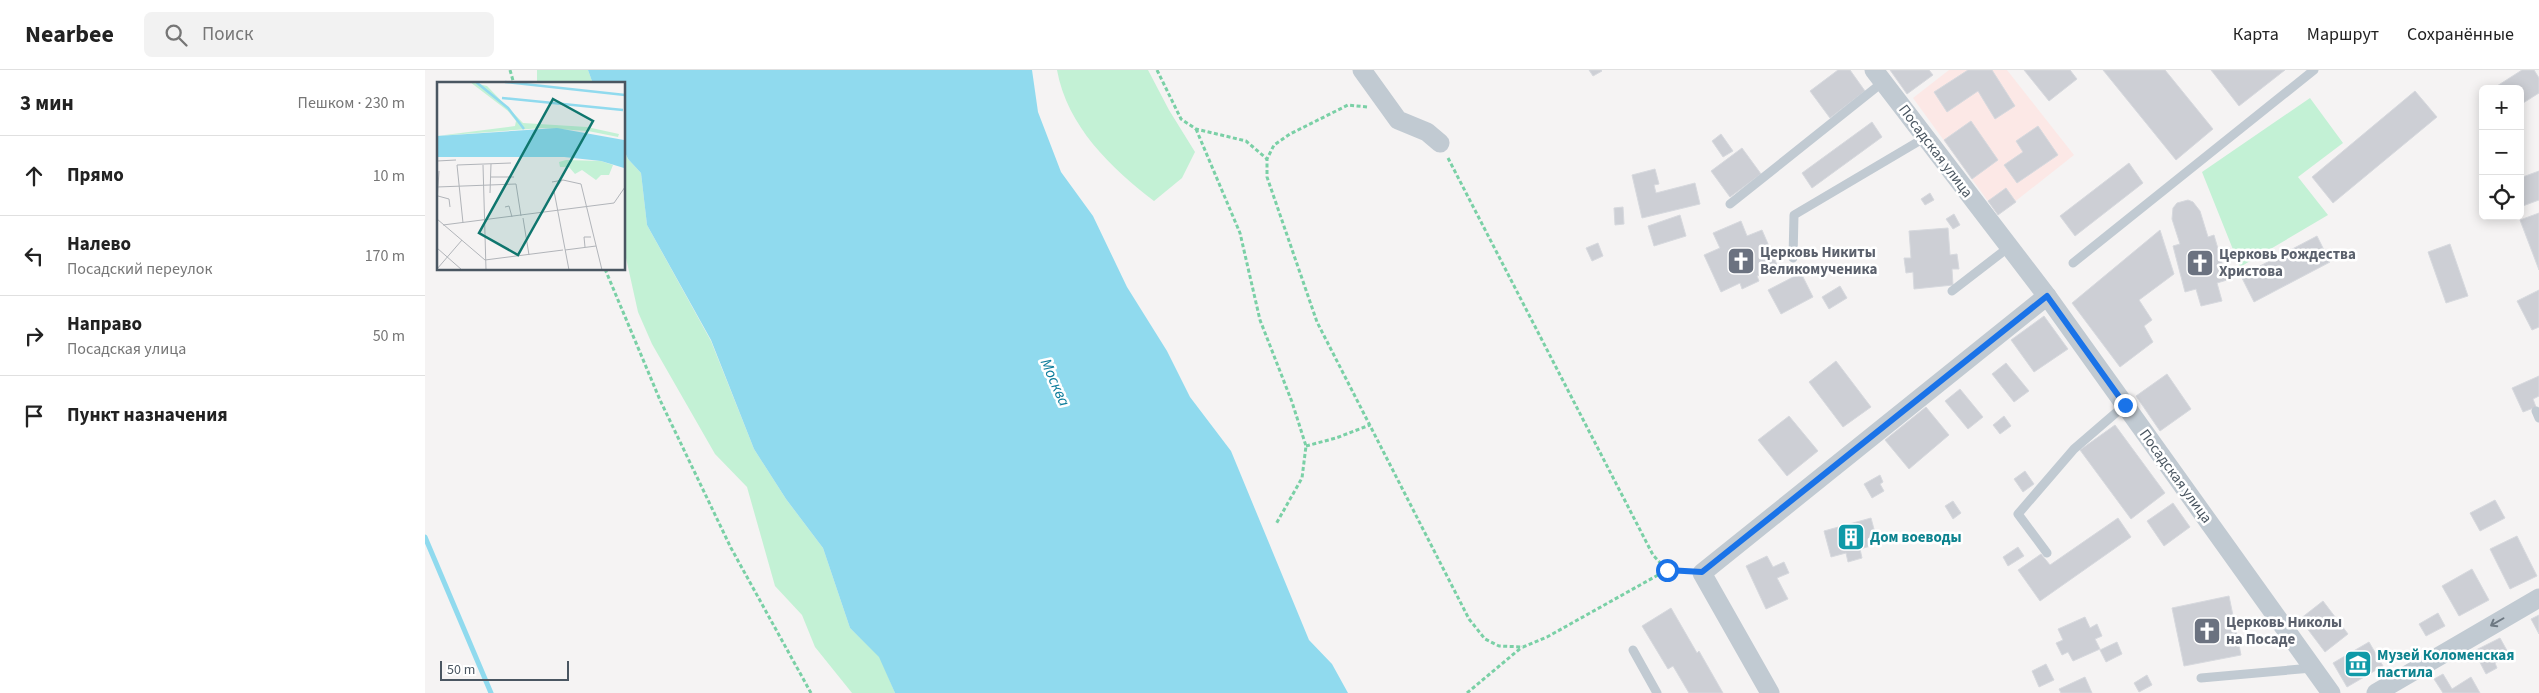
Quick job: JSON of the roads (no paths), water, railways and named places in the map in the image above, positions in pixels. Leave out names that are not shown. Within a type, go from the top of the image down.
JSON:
[{"type":"street","points":[[1362,70],[1398,120],[1427,132],[1441,143]]},
{"type":"street","name":"Посадская улица","points":[[1879,76],[2047,296],[2331,693]]},
{"type":"street","points":[[1770,693],[1702,572],[2047,296]]},
{"type":"street","points":[[2376,693],[2539,598]]},
{"type":"lane","points":[[2073,263],[2315,70]]},
{"type":"lane","points":[[1730,204],[1879,76]]},
{"type":"lane","points":[[1793,258],[1794,215],[1926,137]]},
{"type":"lane","points":[[1952,291],[2009,247]]},
{"type":"lane","points":[[2047,553],[2018,514],[2074,449],[2125,405]]},
{"type":"lane","points":[[1633,650],[1657,693]]},
{"type":"lane","points":[[2201,678],[2313,668]]},
{"type":"water","name":"Москва","points":[[588,70],[1032,70],[1038,112],[1061,172],[1093,216],[1127,287],[1167,351],[1190,397],[1231,451],[1309,640],[1332,664],[1348,693],[895,693],[879,657],[850,628],[823,548],[786,499],[754,449],[711,340],[647,225],[641,173],[628,159],[625,152],[625,82],[592,82]]},
{"type":"waterway","points":[[425,537],[491,693]]},
{"type":"place","name":"Церковь Никиты Великомученика","points":[[1741,261]]},
{"type":"place","name":"Церковь Рождества Христова","points":[[2200,263]]},
{"type":"place","name":"Дом воеводы","points":[[1851,537]]},
{"type":"place","name":"Церковь Николы на Посаде","points":[[2207,631]]},
{"type":"place","name":"Музей Коломенская пастила","points":[[2358,664]]}]
